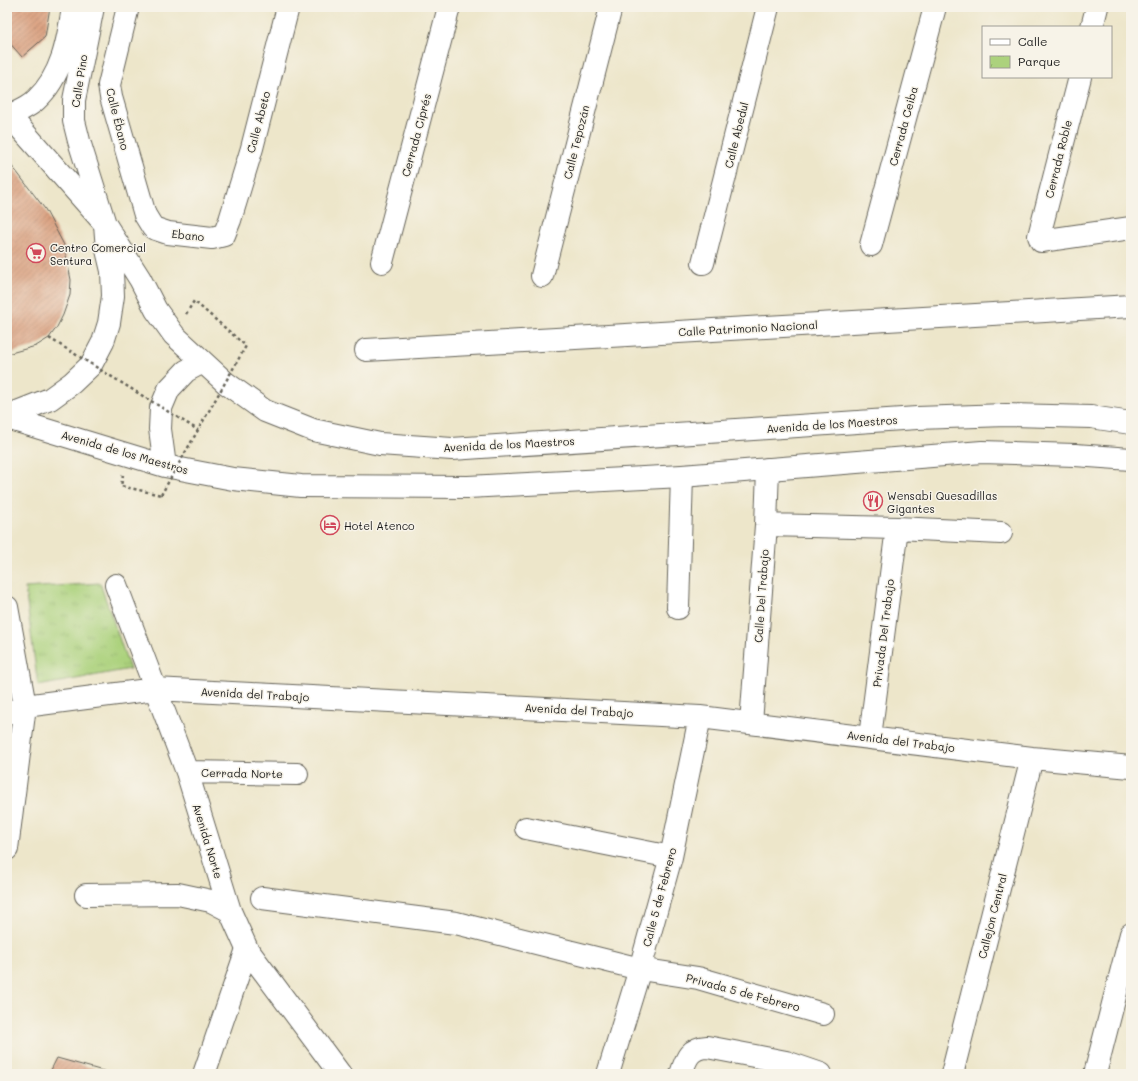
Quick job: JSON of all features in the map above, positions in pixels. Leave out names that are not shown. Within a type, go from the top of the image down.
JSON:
[{"type":"street","name":"Calle Pino","points":[[8,115],[35,101],[51,83],[61,64],[69,32],[73,7]]},
{"type":"street","name":"Calle Pino","points":[[93,7],[74,100],[74,121],[105,224]]},
{"type":"street","name":"Calle Ébano","points":[[128,7],[109,85],[111,97],[146,215],[153,228]]},
{"type":"street","name":"Calle Abeto","points":[[224,235],[252,148],[288,7]]},
{"type":"street","name":"Cerrada Ciprés","points":[[382,262],[449,7]]},
{"type":"street","name":"Calle Tepozán","points":[[542,276],[611,7]]},
{"type":"street","name":"Calle Abedul","points":[[703,263],[768,7]]},
{"type":"street","name":"Cerrada Ceiba","points":[[871,245],[935,7]]},
{"type":"street","points":[[1092,26],[1098,7]]},
{"type":"street","name":"Cerrada Roble","points":[[1080,78],[1039,236],[1041,241],[1131,228]]},
{"type":"street","name":"Avenida de los Maestros","points":[[8,115],[105,224],[140,279],[156,310],[174,335],[226,383],[265,411],[313,430],[380,444],[452,448],[917,418],[1006,415],[1091,417],[1131,423]]},
{"type":"street","points":[[7,417],[50,399],[72,383],[91,365],[103,342],[109,323],[113,296],[112,271],[107,250],[105,224]]},
{"type":"street","name":"Ebano","points":[[153,228],[168,234],[212,238],[224,235]]},
{"type":"street","name":"Calle Patrimonio Nacional","points":[[366,350],[1131,306]]},
{"type":"street","points":[[165,466],[160,429],[161,408],[169,389],[186,371],[203,362]]},
{"type":"street","name":"Avenida de los Maestros","points":[[7,417],[165,466],[233,479],[301,486],[468,487],[682,476],[982,452],[1075,455],[1131,460]]},
{"type":"street","name":"Calle Del Trabajo","points":[[751,723],[766,525],[768,469]]},
{"type":"street","points":[[678,608],[682,476]]},
{"type":"street","points":[[766,525],[897,528],[1001,533]]},
{"type":"street","name":"Privada Del Trabajo","points":[[870,737],[897,528]]},
{"type":"street","name":"Avenida Norte","points":[[116,585],[187,772],[230,911],[247,949],[340,1074]]},
{"type":"street","points":[[7,607],[16,710],[7,849]]},
{"type":"street","name":"Avenida del Trabajo","points":[[16,710],[155,689],[700,716],[1032,758],[1131,767]]},
{"type":"street","name":"Calle 5 de Febrero","points":[[608,1074],[640,969],[671,857],[700,716]]},
{"type":"street","name":"Callejon Central","points":[[952,1074],[1032,758]]},
{"type":"street","name":"Cerrada Norte","points":[[187,772],[297,774]]},
{"type":"street","points":[[526,828],[671,857]]},
{"type":"street","points":[[86,895],[178,894],[211,901],[230,911]]},
{"type":"street","name":"Privada 5 de Febrero","points":[[262,898],[456,923],[640,969],[698,978],[823,1014]]},
{"type":"street","points":[[1095,1074],[1131,934]]},
{"type":"street","points":[[204,1074],[247,949]]},
{"type":"street","points":[[681,1074],[685,1062],[694,1050],[700,1047],[707,1047],[786,1062],[821,1074]]},
{"type":"path","points":[[161,495],[246,346],[194,301],[174,335]]},
{"type":"path","points":[[48,338],[198,430]]},
{"type":"green space","points":[[100,583],[130,669],[38,686],[25,588]]},
{"type":"building","points":[[7,7],[50,7],[45,37],[22,57],[7,40]]},
{"type":"building","name":"Centro Comercial Sentura","points":[[7,161],[45,209],[64,245],[71,280],[70,295],[63,315],[49,338],[36,346],[7,354]]},
{"type":"building","points":[[57,1058],[114,1074],[49,1074]]},
{"type":"place","name":"Centro Comercial Sentura","points":[[36,253]]},
{"type":"place","name":"Wensabi Quesadillas Gigantes","points":[[873,501]]},
{"type":"place","name":"Hotel Atenco","points":[[330,525]]}]
